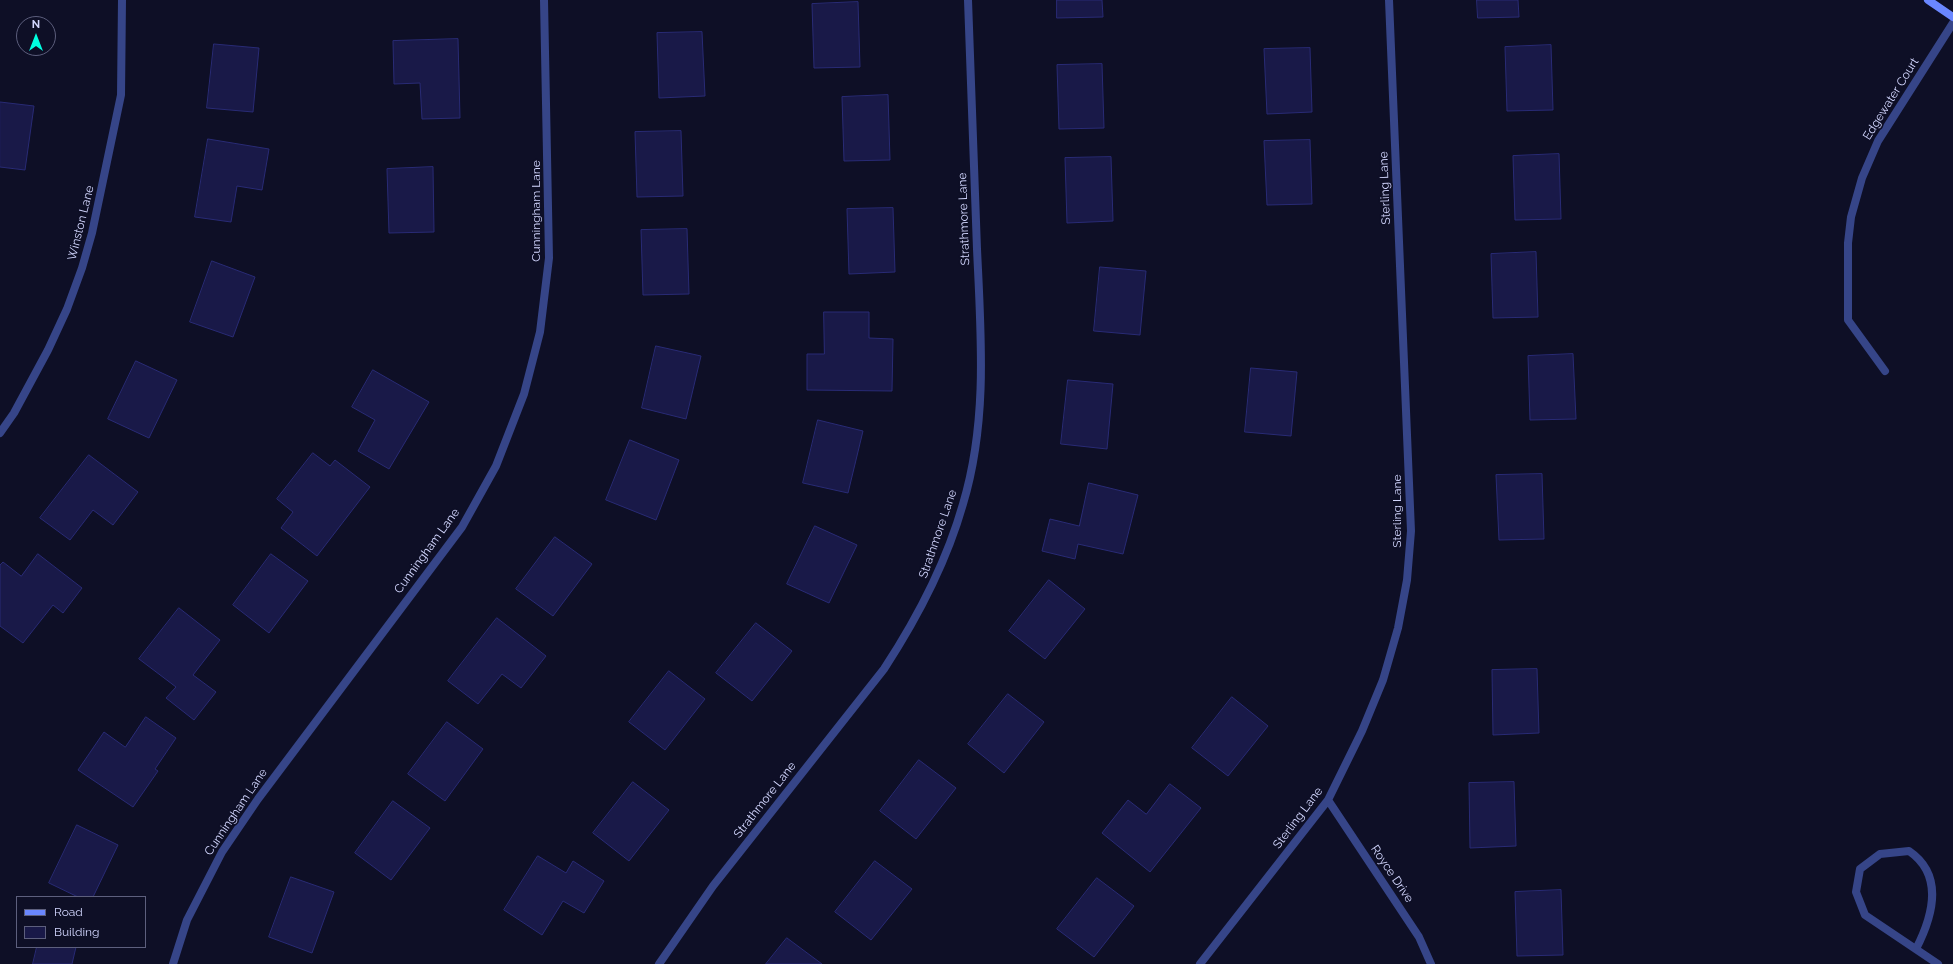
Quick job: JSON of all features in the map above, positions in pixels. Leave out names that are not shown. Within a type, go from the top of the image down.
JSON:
[{"type":"street","name":"Winston Lane","points":[[0,433],[22,399],[64,316],[82,268],[92,233],[121,95],[122,0]]},
{"type":"street","name":"Cunningham Lane","points":[[173,964],[187,920],[222,852],[258,799],[462,527],[496,466],[524,394],[540,332],[549,258],[544,0]]},
{"type":"street","name":"Strathmore Lane","points":[[659,964],[713,886],[884,669],[906,636],[940,570],[964,504],[977,438],[982,368],[968,0]]},
{"type":"street","name":"Sterling Lane","points":[[1200,964],[1328,800],[1362,731],[1383,680],[1398,628],[1407,580],[1411,531],[1389,0]]},
{"type":"street","points":[[1928,0],[1953,17]]},
{"type":"street","name":"Edgewater Court","points":[[1885,371],[1848,320],[1848,243],[1851,217],[1862,178],[1878,141],[1953,23]]},
{"type":"street","name":"Royce Drive","points":[[1328,800],[1419,937],[1431,964]]},
{"type":"street","points":[[1916,949],[1926,930],[1933,899],[1929,874],[1920,859],[1909,851],[1880,854],[1860,869],[1856,892],[1865,915],[1938,964]]},
{"type":"building","points":[[1057,0],[1102,0],[1103,17],[1057,18]]},
{"type":"building","points":[[1477,0],[1518,0],[1519,17],[1478,18]]},
{"type":"building","points":[[858,2],[860,67],[814,68],[812,4]]},
{"type":"building","points":[[702,32],[705,96],[659,98],[657,33]]},
{"type":"building","points":[[458,39],[460,118],[422,119],[420,83],[394,84],[393,41]]},
{"type":"building","points":[[214,44],[259,48],[253,112],[207,108]]},
{"type":"building","points":[[1551,45],[1553,110],[1507,111],[1505,47]]},
{"type":"building","points":[[1310,48],[1312,112],[1267,114],[1264,49]]},
{"type":"building","points":[[1102,64],[1104,128],[1059,129],[1057,65]]},
{"type":"building","points":[[888,95],[890,160],[844,161],[842,97]]},
{"type":"building","points":[[0,102],[34,106],[25,170],[0,167]]},
{"type":"building","points":[[681,131],[683,196],[637,197],[635,132]]},
{"type":"building","points":[[208,139],[269,149],[262,190],[237,186],[231,222],[195,217]]},
{"type":"building","points":[[1310,140],[1312,204],[1267,205],[1264,141]]},
{"type":"building","points":[[1559,154],[1561,219],[1515,220],[1513,156]]},
{"type":"building","points":[[1111,157],[1113,221],[1067,223],[1065,158]]},
{"type":"building","points":[[433,167],[434,232],[389,233],[387,169]]},
{"type":"building","points":[[893,208],[895,272],[849,274],[847,209]]},
{"type":"building","points":[[687,229],[689,294],[643,295],[641,230]]},
{"type":"building","points":[[1536,252],[1538,317],[1493,318],[1491,254]]},
{"type":"building","points":[[212,261],[255,277],[233,337],[190,322]]},
{"type":"building","points":[[1100,267],[1146,271],[1140,335],[1094,331]]},
{"type":"building","points":[[824,312],[869,312],[869,338],[893,339],[892,391],[807,390],[807,354],[824,354]]},
{"type":"building","points":[[656,346],[701,356],[686,419],[642,408]]},
{"type":"building","points":[[1573,354],[1576,419],[1530,420],[1528,356]]},
{"type":"building","points":[[136,361],[177,380],[149,438],[108,419]]},
{"type":"building","points":[[1251,368],[1297,372],[1291,436],[1245,432]]},
{"type":"building","points":[[373,370],[429,402],[389,469],[358,451],[375,420],[352,407]]},
{"type":"building","points":[[1068,380],[1113,384],[1107,449],[1061,444]]},
{"type":"building","points":[[818,420],[863,431],[848,493],[803,483]]},
{"type":"building","points":[[630,440],[679,460],[656,520],[606,500]]},
{"type":"building","points":[[313,453],[330,466],[335,460],[370,487],[317,556],[281,528],[293,512],[277,499]]},
{"type":"building","points":[[89,455],[138,492],[113,525],[93,510],[70,540],[40,518]]},
{"type":"building","points":[[1542,474],[1544,539],[1499,540],[1496,475]]},
{"type":"building","points":[[1089,483],[1138,495],[1123,554],[1078,544],[1075,559],[1042,551],[1050,519],[1079,526]]},
{"type":"building","points":[[815,526],[857,545],[829,603],[787,584]]},
{"type":"building","points":[[555,537],[592,564],[553,616],[516,589]]},
{"type":"building","points":[[38,554],[82,588],[63,613],[53,605],[23,643],[0,626],[0,565],[3,562],[21,576]]},
{"type":"building","points":[[271,554],[308,581],[269,633],[233,605]]},
{"type":"building","points":[[1049,580],[1085,609],[1045,659],[1009,631]]},
{"type":"building","points":[[179,608],[220,640],[193,675],[216,692],[194,720],[166,698],[176,687],[139,659]]},
{"type":"building","points":[[497,618],[546,656],[521,688],[502,674],[478,704],[448,681]]},
{"type":"building","points":[[756,623],[792,651],[752,701],[716,673]]},
{"type":"building","points":[[1537,669],[1539,733],[1493,735],[1492,670]]},
{"type":"building","points":[[669,671],[705,699],[665,750],[629,722]]},
{"type":"building","points":[[1008,694],[1044,722],[1004,773],[968,744]]},
{"type":"building","points":[[1232,697],[1268,726],[1228,776],[1192,748]]},
{"type":"building","points":[[146,717],[176,738],[155,769],[158,771],[133,807],[78,770],[104,732],[125,747]]},
{"type":"building","points":[[447,722],[483,749],[445,801],[408,774]]},
{"type":"building","points":[[919,760],[956,788],[916,839],[880,811]]},
{"type":"building","points":[[633,782],[669,810],[629,861],[593,833]]},
{"type":"building","points":[[1514,782],[1516,846],[1470,848],[1469,783]]},
{"type":"building","points":[[1170,784],[1201,808],[1150,872],[1102,833],[1128,800],[1146,814]]},
{"type":"building","points":[[393,801],[430,828],[391,880],[355,853]]},
{"type":"building","points":[[77,825],[118,845],[93,896],[76,896],[49,883]]},
{"type":"building","points":[[538,856],[566,873],[573,861],[604,881],[584,913],[563,901],[542,935],[504,910]]},
{"type":"building","points":[[875,861],[912,889],[871,940],[835,912]]},
{"type":"building","points":[[291,877],[334,892],[312,953],[269,937]]},
{"type":"building","points":[[1097,878],[1134,906],[1094,957],[1057,929]]},
{"type":"building","points":[[1561,890],[1563,955],[1517,956],[1515,892]]},
{"type":"building","points":[[787,938],[822,964],[766,964]]},
{"type":"building","points":[[37,948],[76,948],[72,964],[33,964]]}]
